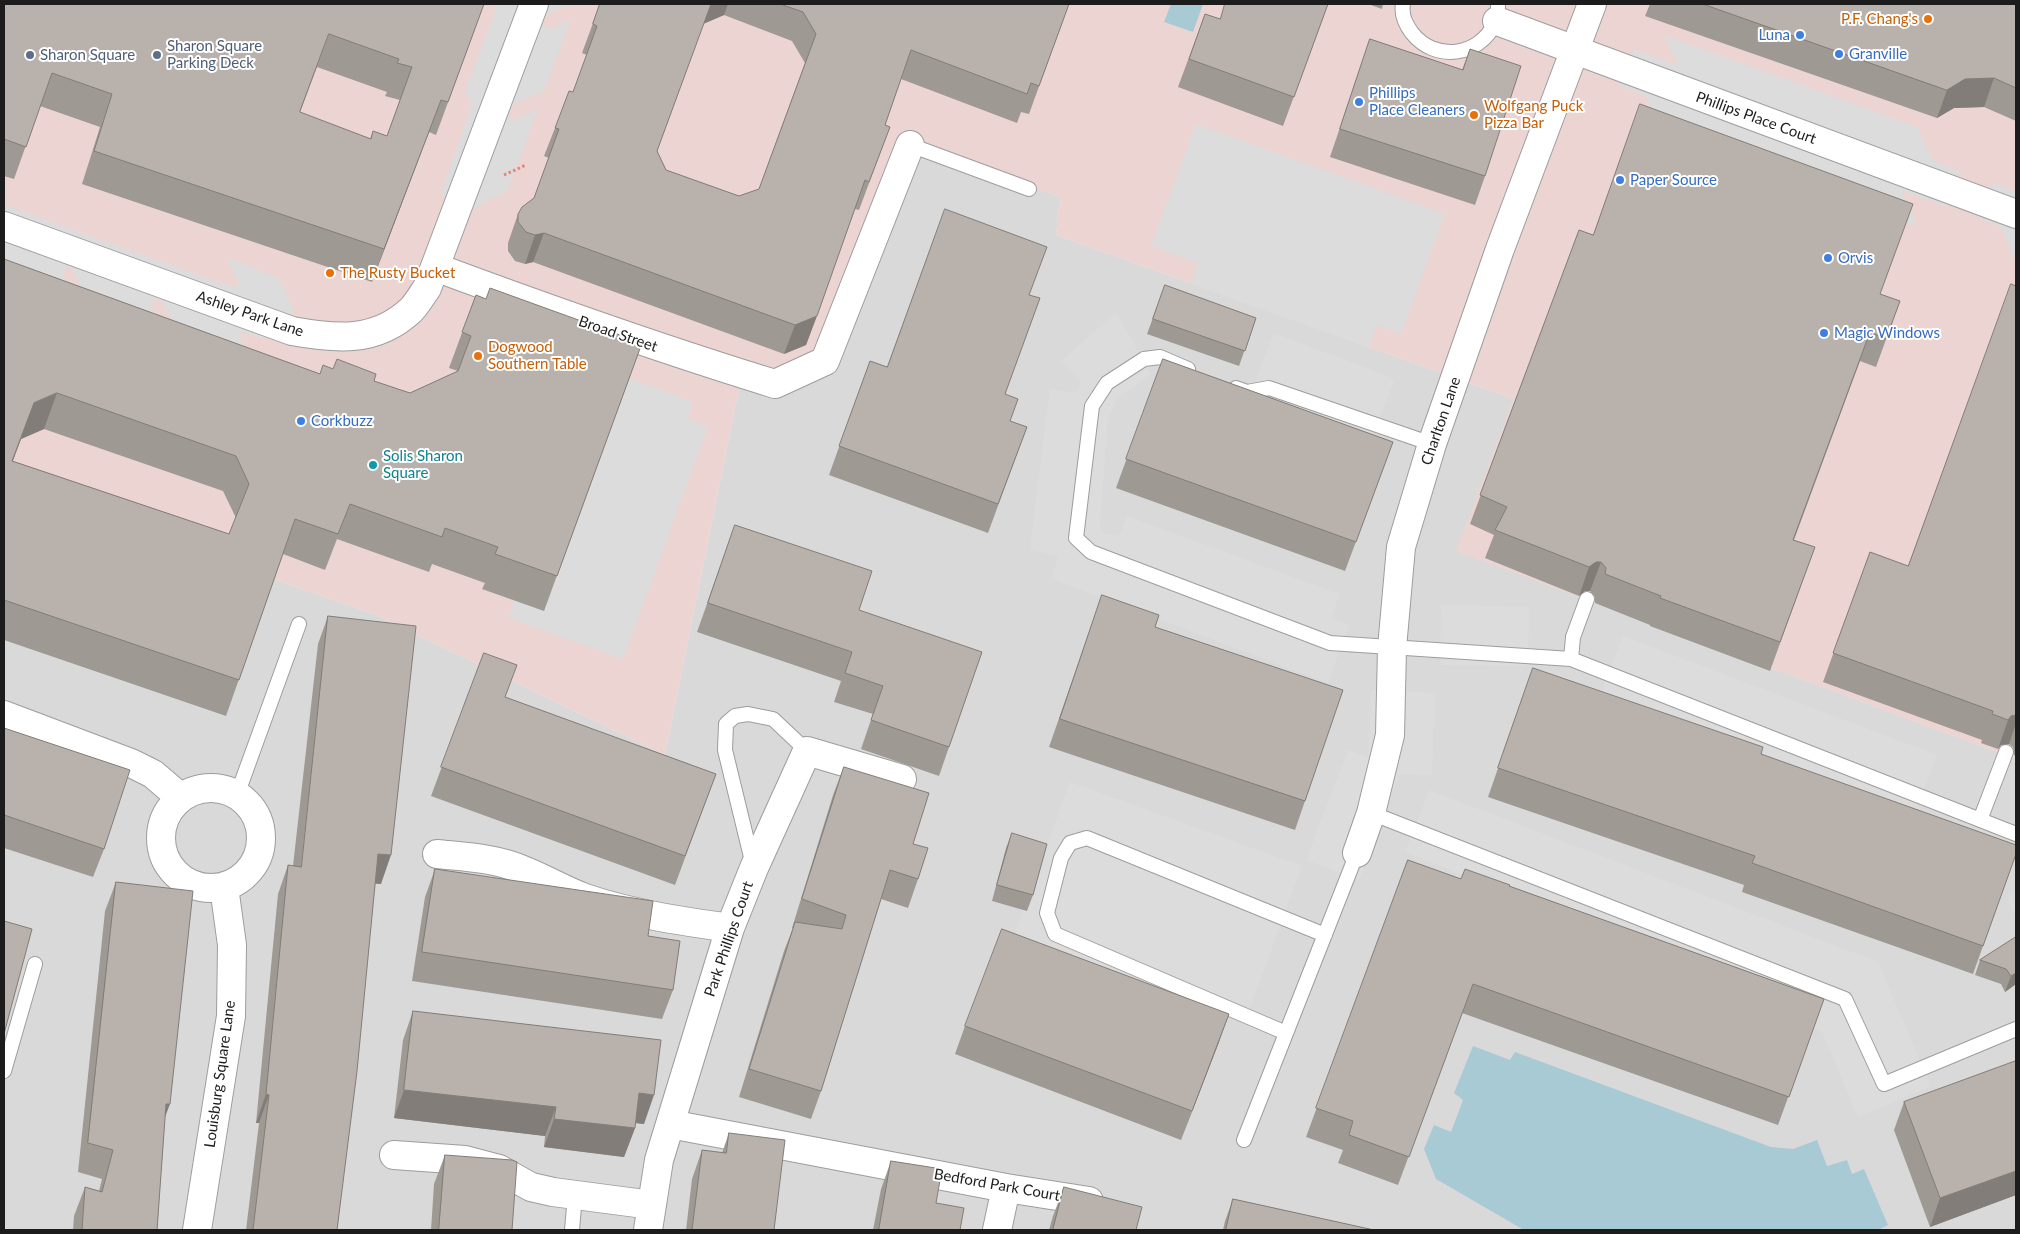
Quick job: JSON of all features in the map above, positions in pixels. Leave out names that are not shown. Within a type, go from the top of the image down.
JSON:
[{"type":"street","name":"Ashley Park Lane","points":[[4,226],[292,331],[326,337],[358,337],[387,326],[411,310],[427,288],[534,4]]},
{"type":"street","name":"Charlton Lane","points":[[1357,853],[1371,813],[1390,735],[1392,648],[1401,547],[1432,444],[1500,249],[1592,4]]},
{"type":"street","name":"Phillips Place Court","points":[[1497,13],[1575,50],[2016,214]]},
{"type":"street","name":"Broad Street","points":[[435,266],[658,347],[775,384],[825,361],[910,145]]},
{"type":"street","points":[[4,715],[153,774],[181,798]]},
{"type":"street","points":[[807,751],[902,779]]},
{"type":"street","name":"Park Phillips Court","points":[[650,1218],[659,1160],[730,928],[754,868],[807,751]]},
{"type":"street","points":[[218,789],[237,795],[251,808],[260,826],[261,846],[254,864],[241,879],[224,887],[204,888],[185,881],[171,868],[162,850],[161,831],[168,812],[181,798],[199,790],[218,789]]},
{"type":"street","points":[[437,854],[488,859],[522,869],[562,889],[586,898],[651,917],[730,928]]},
{"type":"street","name":"Louisburg Square Lane","points":[[197,1230],[231,1016],[232,945],[224,887]]},
{"type":"street","name":"Bedford Park Court","points":[[670,1124],[1006,1188],[1089,1201]]},
{"type":"street","points":[[394,1155],[465,1160],[499,1170],[531,1186],[575,1195],[650,1218]]},
{"type":"street","points":[[998,1230],[1006,1188]]},
{"type":"lane","points":[[1403,4],[1402,9],[1407,27],[1419,42],[1436,50],[1454,53],[1473,47],[1487,36],[1497,13]]},
{"type":"lane","points":[[910,145],[1029,189]]},
{"type":"lane","points":[[1204,375],[1160,357],[1144,358],[1107,383],[1092,406],[1076,538],[1091,552],[1330,643],[1571,659],[2016,834]]},
{"type":"lane","points":[[1221,382],[1247,392],[1269,388],[1432,444]]},
{"type":"lane","points":[[1571,659],[1573,637],[1587,599]]},
{"type":"lane","points":[[237,795],[299,624]]},
{"type":"lane","points":[[754,868],[725,750],[726,724],[735,716],[748,714],[772,719],[807,751]]},
{"type":"lane","points":[[1980,820],[2006,752]]},
{"type":"lane","points":[[1371,813],[1844,999],[1884,1084],[2016,1029]]},
{"type":"lane","points":[[1286,1033],[1055,934],[1047,913],[1061,858],[1070,843],[1087,838],[1325,935]]},
{"type":"lane","points":[[1244,1140],[1357,853]]},
{"type":"lane","points":[[4,1071],[35,964]]},
{"type":"lane","points":[[572,1230],[575,1195]]},
{"type":"shaded area","points":[[4,4],[2016,4],[2016,759],[1456,551],[1514,399],[1056,235],[1060,197],[912,143],[827,358],[741,379],[665,755],[376,615],[4,485]]},
{"type":"shaded area","points":[[498,4],[570,4],[545,15],[541,26],[550,29],[571,19],[544,91],[511,105],[508,110],[508,116],[512,119],[517,119],[538,109],[508,190],[474,208],[440,196],[472,104],[465,92]]},
{"type":"shaded area","points":[[1664,35],[1917,127],[1933,161],[1960,171],[1948,206],[1902,191],[1917,226],[1660,130],[1646,96],[1619,86],[1633,49],[1678,66]]},
{"type":"shaded area","points":[[1196,124],[1445,214],[1401,334],[1377,325],[1369,347],[1191,284],[1198,263],[1151,246]]},
{"type":"shaded area","points":[[912,143],[1060,197],[1056,235],[1514,399],[1457,551],[2016,759],[2016,1230],[4,1230],[4,485],[376,615],[665,755],[741,379]]},
{"type":"shaded area","points":[[1993,183],[2016,191],[2016,262],[2001,227],[1981,219]]},
{"type":"shaded area","points":[[4,205],[232,287],[237,286],[238,282],[227,258],[279,278],[294,311],[263,338],[243,332],[240,333],[239,335],[245,348],[178,335],[162,301],[158,299],[151,301],[154,316],[90,304],[72,269],[68,267],[63,272],[66,285],[4,271]]},
{"type":"shaded area","points":[[4,299],[565,553],[629,378],[693,402],[688,419],[708,427],[623,659],[509,618],[514,601],[482,589],[484,583],[432,564],[429,572],[337,539],[325,570],[230,535],[236,519],[218,479],[208,486],[63,435],[67,424],[60,421],[21,439],[15,454]]},
{"type":"shaded area","points":[[1116,312],[1151,374],[1117,399],[1108,421],[1100,523],[1102,533],[1119,536],[1127,516],[1339,594],[1332,618],[1349,625],[1328,683],[1052,579],[1058,556],[1030,550],[1050,389],[1076,393],[1081,382],[1061,361]]},
{"type":"shaded area","points":[[1274,333],[1395,379],[1372,438],[1243,415]]},
{"type":"shaded area","points":[[1441,605],[1529,607],[1528,666],[1440,665]]},
{"type":"shaded area","points":[[1623,636],[1937,755],[1909,830],[1594,712]]},
{"type":"shaded area","points":[[1371,690],[1435,693],[1432,775],[1400,774],[1359,880],[1306,860],[1348,750],[1368,758]]},
{"type":"shaded area","points":[[1070,782],[1302,866],[1245,1022],[1217,1011],[1007,955]]},
{"type":"shaded area","points":[[1429,790],[1878,962],[1931,1086],[1858,1117],[1822,1032],[1498,908],[1504,891],[1405,852]]},
{"type":"shaded area","points":[[2016,893],[2016,919],[2007,897]]},
{"type":"water","points":[[1171,4],[1203,4],[1193,32],[1164,22]]},
{"type":"water","points":[[1473,1046],[1510,1060],[1515,1052],[1771,1147],[1793,1149],[1817,1140],[1827,1166],[1847,1160],[1852,1174],[1864,1169],[1888,1225],[1878,1230],[1524,1230],[1436,1179],[1424,1149],[1434,1125],[1451,1132],[1463,1100],[1454,1093]]},
{"type":"building","points":[[4,4],[484,4],[448,102],[441,100],[384,249],[94,151],[112,94],[52,73],[26,147],[4,139]],"holes":[[[329,34],[399,59],[397,63],[412,67],[387,136],[373,131],[371,139],[300,112]]]},
{"type":"building","points":[[600,4],[711,4],[657,151],[666,170],[739,196],[759,189],[816,34],[803,12],[780,4],[1069,4],[1039,86],[1031,83],[1027,94],[911,50],[885,125],[890,127],[869,182],[865,180],[817,316],[795,325],[544,233],[535,235],[526,232],[518,222],[518,214],[522,207],[534,198],[559,129],[555,128],[569,91],[573,92],[597,26],[593,24]]},
{"type":"building","points":[[1225,4],[1328,4],[1294,97],[1189,59],[1205,14],[1220,19]]},
{"type":"building","points":[[1703,4],[2016,4],[2016,88],[1994,78],[1965,79],[1947,90]]},
{"type":"building","points":[[1370,39],[1463,70],[1470,49],[1521,66],[1485,176],[1340,129]]},
{"type":"building","points":[[1640,104],[1913,204],[1880,294],[1900,301],[1886,339],[1870,332],[1793,540],[1815,547],[1780,642],[1660,598],[1661,596],[1605,574],[1606,568],[1601,562],[1596,562],[1589,567],[1495,530],[1507,507],[1480,495],[1579,230],[1593,235]]},
{"type":"building","points":[[945,209],[1047,247],[1029,295],[1040,298],[1005,394],[1018,399],[1010,421],[1027,427],[998,504],[839,446],[870,361],[887,367]]},
{"type":"building","points":[[4,259],[320,374],[323,365],[333,369],[337,359],[376,374],[374,381],[410,393],[458,371],[471,336],[462,332],[476,295],[486,299],[490,288],[642,343],[557,576],[495,554],[498,547],[445,528],[442,537],[350,504],[338,534],[295,519],[239,680],[4,600]],"holes":[[[57,393],[236,456],[249,484],[229,534],[12,461],[34,403]]]},
{"type":"building","points":[[2011,284],[2016,286],[2016,715],[2011,716],[2008,720],[1992,714],[1993,711],[1833,653],[1870,552],[1908,566]]},
{"type":"building","points":[[1165,285],[1256,318],[1245,351],[1153,319]]},
{"type":"building","points":[[1163,359],[1393,442],[1356,542],[1126,459]]},
{"type":"building","points":[[735,525],[872,571],[859,610],[982,652],[949,747],[871,720],[883,686],[845,673],[852,652],[708,603]]},
{"type":"building","points":[[1102,595],[1159,615],[1155,627],[1343,690],[1305,801],[1060,719]]},
{"type":"building","points":[[328,616],[416,626],[391,855],[378,854],[357,1071],[337,1230],[253,1230],[269,1095],[266,1094],[288,865],[301,867]]},
{"type":"building","points":[[484,653],[517,665],[505,697],[716,774],[685,856],[441,767]]},
{"type":"building","points":[[1533,668],[1763,747],[1761,754],[2016,845],[2016,854],[1983,946],[1752,863],[1755,856],[1498,768]]},
{"type":"building","points":[[4,728],[130,770],[104,849],[4,815]]},
{"type":"building","points":[[844,767],[929,793],[913,844],[928,848],[918,879],[890,870],[821,1091],[749,1069],[795,922],[842,929],[846,915],[802,899]]},
{"type":"building","points":[[1012,833],[1047,844],[1033,895],[997,885]]},
{"type":"building","points":[[1408,860],[1461,879],[1465,869],[1824,999],[1789,1097],[1473,984],[1409,1157],[1349,1135],[1353,1121],[1316,1108]]},
{"type":"building","points":[[435,869],[653,901],[648,936],[680,941],[673,990],[422,952]]},
{"type":"building","points":[[116,882],[193,891],[170,1104],[166,1104],[157,1230],[82,1230],[85,1187],[102,1192],[113,1150],[88,1143]]},
{"type":"building","points":[[4,921],[32,929],[4,1034]]},
{"type":"building","points":[[1002,929],[1229,1014],[1192,1111],[965,1026]]},
{"type":"building","points":[[2016,937],[2016,973],[2011,976],[2006,969],[1980,960]]},
{"type":"building","points":[[413,1011],[661,1040],[654,1095],[639,1093],[635,1128],[554,1119],[556,1107],[404,1090]]},
{"type":"building","points":[[2016,1061],[2016,1171],[1940,1198],[1904,1102]]},
{"type":"building","points":[[729,1133],[785,1140],[774,1230],[692,1230],[702,1150],[726,1153]]},
{"type":"building","points":[[445,1155],[512,1160],[517,1162],[512,1230],[439,1230]]},
{"type":"building","points":[[891,1161],[942,1169],[936,1203],[964,1208],[960,1230],[879,1230]]},
{"type":"building","points":[[1064,1187],[1142,1207],[1136,1230],[1053,1230]]},
{"type":"building","points":[[1233,1199],[1374,1230],[1226,1230]]},
{"type":"place","name":"P.F. Chang's","points":[[1928,19]]},
{"type":"place","name":"Luna","points":[[1800,35]]},
{"type":"place","name":"Granville","points":[[1839,54]]},
{"type":"place","name":"Sharon Square","points":[[30,55]]},
{"type":"place","name":"Sharon Square Parking Deck","points":[[157,55]]},
{"type":"place","name":"Phillips Place Cleaners","points":[[1359,102]]},
{"type":"place","name":"Wolfgang Puck Pizza Bar","points":[[1474,115]]},
{"type":"place","name":"Paper Source","points":[[1620,180]]},
{"type":"place","name":"Orvis","points":[[1828,258]]},
{"type":"place","name":"The Rusty Bucket","points":[[330,273]]},
{"type":"place","name":"Magic Windows","points":[[1824,333]]},
{"type":"place","name":"Dogwood Southern Table","points":[[478,356]]},
{"type":"place","name":"Corkbuzz","points":[[301,421]]},
{"type":"place","name":"Solis Sharon Square","points":[[373,465]]}]
